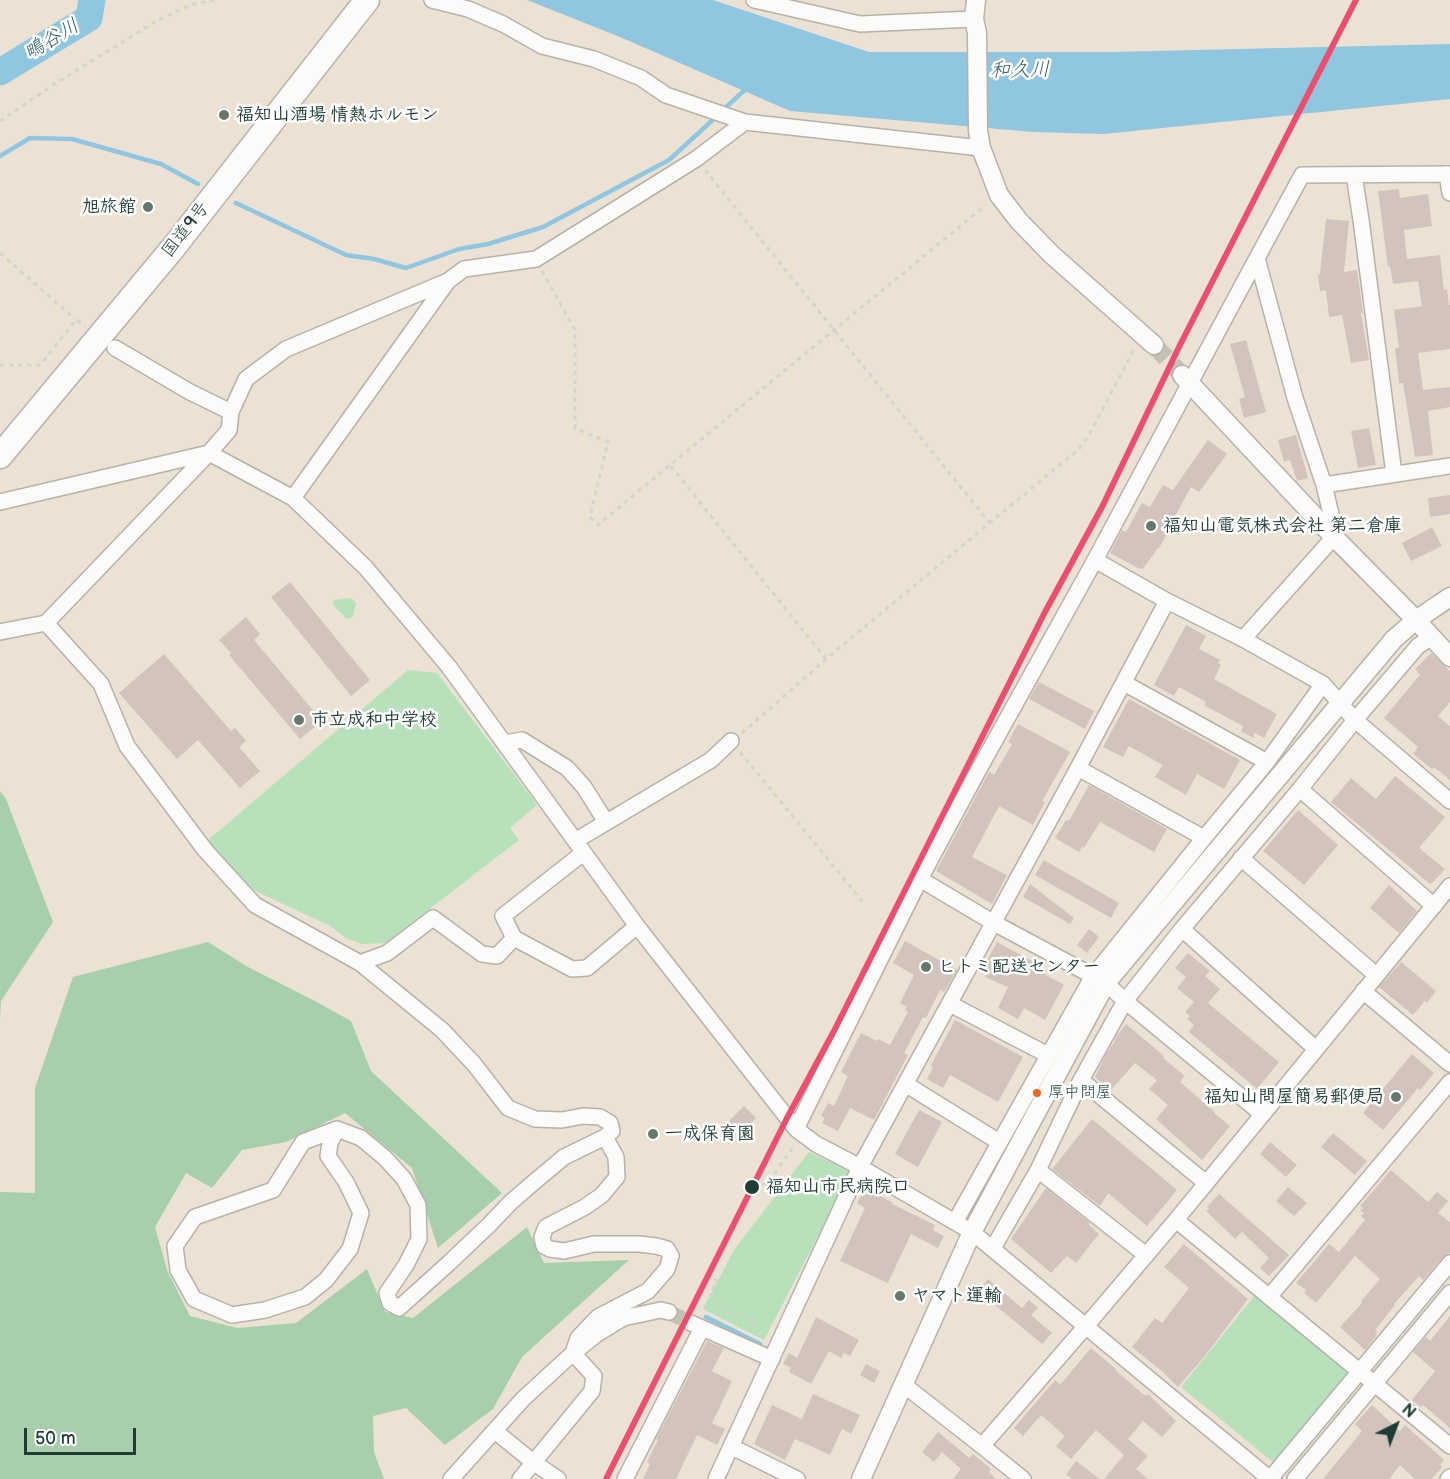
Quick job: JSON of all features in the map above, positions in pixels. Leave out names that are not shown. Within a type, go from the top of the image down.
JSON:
[{"type":"highway","name":"国道9号","points":[[0,456],[173,248],[367,0]]},
{"type":"street","points":[[432,0],[468,9],[503,24],[542,46],[594,59],[641,78],[666,95],[745,122],[980,140]]},
{"type":"street","points":[[754,0],[860,24],[976,26]]},
{"type":"street","points":[[976,0],[980,140],[999,195],[1019,221],[1051,254],[1148,340]]},
{"type":"street","points":[[0,632],[46,623],[230,430],[231,412],[246,379],[286,350],[448,281],[464,269],[536,259],[696,159],[745,122]]},
{"type":"street","points":[[799,1131],[920,879],[1095,560],[1186,380],[1302,175],[1449,174],[1450,193]]},
{"type":"street","points":[[1354,175],[1394,474]]},
{"type":"street","points":[[1243,639],[1334,537],[1324,485],[1295,398],[1257,258]]},
{"type":"street","points":[[293,498],[448,281]]},
{"type":"street","points":[[115,348],[190,392],[231,412]]},
{"type":"street","points":[[1186,380],[1450,657]]},
{"type":"street","points":[[0,502],[209,453],[293,498],[370,573],[449,667],[637,926],[799,1131],[972,1232],[1270,1479],[1450,1263]]},
{"type":"street","points":[[1324,485],[1450,466]]},
{"type":"street","points":[[1095,560],[1323,684],[1355,720],[1450,801]]},
{"type":"street","points":[[861,1479],[972,1232],[1099,980],[1394,639],[1416,620],[1450,597]]},
{"type":"street","points":[[716,1479],[860,1167],[1167,601]]},
{"type":"street","points":[[46,623],[101,684],[127,746],[205,850],[255,905],[360,963],[442,1030],[474,1064],[508,1108],[535,1119],[562,1120],[582,1116],[600,1116],[610,1123],[612,1131],[564,1158],[533,1183],[399,1308],[390,1303],[387,1293],[406,1265],[419,1239],[418,1205],[404,1179],[385,1158],[361,1138],[337,1129],[303,1142],[273,1190],[195,1217],[175,1246],[178,1270],[194,1299],[232,1315],[254,1312],[305,1297],[326,1280],[350,1249],[361,1213],[346,1182],[328,1156],[330,1143],[337,1129]]},
{"type":"street","points":[[993,1248],[1038,1170],[1081,1080],[1125,1001],[1355,720],[1418,646],[1431,637]]},
{"type":"street","points":[[1124,684],[1267,762]]},
{"type":"street","points":[[955,1222],[1048,1055],[1099,980],[1204,838],[1267,762],[1323,684]]},
{"type":"street","points":[[505,743],[522,740],[567,768],[584,787],[606,822]]},
{"type":"street","points":[[637,926],[587,968],[572,969],[514,938],[503,916],[606,822],[711,760],[731,741]]},
{"type":"street","points":[[1078,768],[1204,838]]},
{"type":"street","points":[[1300,789],[1434,906]]},
{"type":"street","points":[[1241,858],[1376,975]]},
{"type":"street","points":[[920,879],[1099,980],[1263,1114]]},
{"type":"street","points":[[982,1446],[1176,1220],[1450,886]]},
{"type":"street","points":[[360,963],[387,953],[433,918],[482,954],[497,956],[514,938]]},
{"type":"street","points":[[1182,929],[1316,1049]]},
{"type":"street","points":[[1363,991],[1450,1064]]},
{"type":"street","points":[[950,1004],[1048,1055]]},
{"type":"street","points":[[1081,1080],[1206,1183]]},
{"type":"street","points":[[1269,1297],[1450,1082]]},
{"type":"street","points":[[906,1085],[999,1142]]},
{"type":"street","points":[[573,1353],[578,1338],[598,1317],[648,1291],[667,1269],[671,1256],[667,1249],[639,1244],[594,1244],[564,1251],[544,1246],[542,1237],[546,1227],[585,1207],[602,1195],[617,1177],[616,1157],[605,1137]]},
{"type":"street","points":[[1038,1170],[1146,1255]]},
{"type":"street","points":[[1176,1220],[1450,1446]]},
{"type":"street","points":[[1295,1479],[1450,1293]]},
{"type":"street","points":[[451,1479],[523,1399],[597,1334],[622,1317],[661,1310],[669,1312]]},
{"type":"street","points":[[625,1479],[697,1326],[772,1359]]},
{"type":"street","points":[[520,1479],[592,1391],[594,1376],[573,1353]]},
{"type":"street","points":[[904,1385],[1023,1479]]},
{"type":"street","points":[[495,1431],[558,1479]]},
{"type":"street","points":[[732,1447],[797,1479]]},
{"type":"path","points":[[0,121],[158,20],[191,5],[214,0]]},
{"type":"path","points":[[696,159],[990,523]]},
{"type":"path","points":[[536,259],[575,330],[575,428],[608,442],[590,517],[598,525],[999,195]]},
{"type":"path","points":[[0,253],[88,328]]},
{"type":"path","points":[[0,365],[40,365],[76,320]]},
{"type":"path","points":[[863,902],[731,741],[1080,448],[1148,340]]},
{"type":"path","points":[[670,465],[826,659]]},
{"type":"path","points":[[763,1183],[767,1185],[799,1131]]},
{"type":"path","points":[[714,1279],[717,1281],[710,1294],[720,1306],[754,1324],[772,1359]]},
{"type":"green space","points":[[351,598],[356,603],[353,617],[347,619],[333,605],[334,600]]},
{"type":"green space","points":[[408,670],[437,673],[537,805],[510,828],[519,840],[385,943],[362,944],[256,891],[235,874],[207,841]]},
{"type":"green space","points":[[0,791],[6,799],[53,922],[1,1001],[0,1019]]},
{"type":"green space","points":[[208,942],[248,967],[351,1021],[371,1071],[502,1193],[438,1248],[412,1168],[345,1113],[286,1142],[242,1150],[212,1188],[186,1173],[155,1227],[167,1270],[190,1316],[238,1328],[296,1323],[367,1269],[385,1312],[413,1318],[527,1227],[544,1263],[629,1260],[522,1357],[493,1409],[445,1445],[406,1408],[373,1416],[374,1452],[384,1479],[0,1479],[0,1192],[35,1193],[35,1088],[73,977]]},
{"type":"green space","points":[[809,1152],[851,1172],[764,1340],[703,1309],[734,1250]]},
{"type":"green space","points":[[1256,1294],[1347,1370],[1346,1379],[1274,1463],[1181,1387]]},
{"type":"water","name":"和久川","points":[[527,0],[713,0],[869,52],[1111,52],[1450,44],[1450,99],[1103,134],[1033,132],[790,111],[620,37]]},
{"type":"building","points":[[1399,189],[1400,198],[1428,194],[1432,226],[1404,230],[1407,259],[1440,255],[1444,290],[1447,289],[1450,305],[1450,349],[1418,353],[1423,390],[1450,387],[1450,407],[1428,411],[1433,455],[1415,457],[1403,383],[1399,383],[1395,348],[1399,348],[1394,310],[1422,306],[1418,281],[1393,284],[1390,266],[1388,267],[1378,191]]},
{"type":"building","points":[[1326,219],[1349,221],[1344,272],[1357,270],[1369,360],[1351,363],[1342,315],[1329,317],[1326,290],[1320,291],[1318,274],[1320,274]]},
{"type":"building","points":[[1246,340],[1266,412],[1244,418],[1239,399],[1245,397],[1230,344]]},
{"type":"building","points":[[1369,428],[1376,465],[1358,468],[1351,431]]},
{"type":"building","points":[[1296,435],[1308,478],[1297,481],[1290,460],[1284,462],[1278,440]]},
{"type":"building","points":[[1208,440],[1227,454],[1199,492],[1191,487],[1159,548],[1143,569],[1110,553],[1122,530],[1126,532],[1142,503],[1150,507],[1163,485],[1173,490]]},
{"type":"building","points":[[1450,495],[1450,514],[1430,517],[1428,498]]},
{"type":"building","points":[[1432,527],[1442,546],[1411,561],[1402,543]]},
{"type":"building","points":[[290,582],[370,680],[351,696],[271,597]]},
{"type":"building","points":[[246,617],[260,634],[254,640],[322,721],[300,739],[219,640]]},
{"type":"building","points":[[1186,625],[1206,636],[1199,649],[1220,660],[1218,663],[1221,665],[1214,679],[1277,714],[1264,738],[1255,733],[1253,738],[1241,731],[1243,726],[1204,705],[1206,702],[1179,687],[1174,696],[1154,685]]},
{"type":"building","points":[[1431,653],[1450,671],[1450,702],[1438,716],[1450,726],[1450,780],[1413,754],[1418,747],[1384,718],[1420,675],[1415,669]]},
{"type":"building","points":[[164,654],[231,731],[235,728],[246,741],[239,747],[260,771],[240,788],[198,740],[177,759],[119,693]]},
{"type":"building","points":[[1039,682],[1094,711],[1085,729],[1029,699]]},
{"type":"building","points":[[1129,699],[1240,760],[1224,789],[1197,774],[1186,795],[1155,777],[1163,765],[1129,746],[1123,757],[1103,747]]},
{"type":"building","points":[[1018,724],[1070,752],[1042,801],[1045,802],[1033,825],[999,806],[972,857],[1007,875],[992,904],[936,871],[989,772],[994,775],[1012,744],[1008,742]]},
{"type":"building","points":[[1395,776],[1445,817],[1419,848],[1445,869],[1430,884],[1331,802],[1351,778],[1376,799]]},
{"type":"building","points":[[1089,785],[1167,829],[1154,852],[1100,822],[1084,848],[1082,847],[1079,852],[1055,838],[1066,820],[1069,821]]},
{"type":"building","points":[[1298,810],[1338,845],[1304,885],[1263,851]]},
{"type":"building","points":[[1044,860],[1119,903],[1111,918],[1035,875]]},
{"type":"building","points":[[1030,884],[1074,918],[1070,924],[1023,897]]},
{"type":"building","points":[[1389,885],[1417,911],[1399,933],[1370,908]]},
{"type":"building","points":[[1089,929],[1099,937],[1087,953],[1077,945]]},
{"type":"building","points":[[905,941],[957,970],[944,992],[940,990],[926,1018],[923,1017],[904,1053],[908,1055],[874,1120],[850,1108],[838,1131],[822,1123],[825,1118],[821,1116],[828,1103],[834,1106],[848,1076],[841,1072],[861,1033],[890,1045],[908,1012],[905,1010],[907,1007],[900,1003],[914,975],[893,963]]},
{"type":"building","points":[[997,942],[1041,966],[1039,971],[1064,985],[1045,1020],[1024,1008],[1018,1019],[998,1008],[1008,987],[985,977],[987,974],[981,971]]},
{"type":"building","points":[[1188,953],[1210,971],[1205,976],[1220,989],[1208,1003],[1279,1062],[1257,1089],[1189,1032],[1194,1025],[1187,1019],[1190,1016],[1185,1012],[1194,1002],[1177,988],[1186,977],[1175,968]]},
{"type":"building","points":[[1401,962],[1436,991],[1427,1003],[1425,1001],[1413,1015],[1379,987]]},
{"type":"building","points":[[955,1020],[1023,1057],[998,1102],[950,1075],[943,1088],[927,1079],[933,1067],[931,1065]]},
{"type":"building","points":[[1126,1024],[1185,1076],[1180,1082],[1230,1126],[1202,1160],[1156,1119],[1168,1105],[1149,1089],[1157,1080],[1135,1063],[1110,1091],[1095,1077],[1114,1040]]},
{"type":"building","points":[[1412,1054],[1434,1073],[1420,1090],[1418,1088],[1383,1130],[1363,1113]]},
{"type":"building","points":[[744,1106],[756,1118],[741,1133],[729,1121]]},
{"type":"building","points":[[919,1110],[942,1122],[918,1167],[895,1154]]},
{"type":"building","points":[[1092,1119],[1177,1190],[1147,1226],[1108,1193],[1100,1206],[1052,1169]]},
{"type":"building","points":[[1333,1133],[1367,1161],[1355,1175],[1321,1147]]},
{"type":"building","points":[[1270,1142],[1297,1165],[1286,1177],[1260,1154]]},
{"type":"building","points":[[1391,1170],[1428,1202],[1437,1192],[1448,1201],[1438,1213],[1450,1222],[1450,1253],[1443,1257],[1423,1280],[1419,1276],[1394,1304],[1375,1330],[1377,1335],[1365,1350],[1340,1327],[1380,1279],[1355,1256],[1316,1303],[1304,1293],[1306,1290],[1296,1283],[1329,1244],[1339,1252],[1365,1220],[1361,1216],[1364,1213],[1360,1210],[1363,1208],[1360,1206]]},
{"type":"building","points":[[1288,1187],[1307,1203],[1294,1216],[1276,1201]]},
{"type":"building","points":[[866,1188],[892,1204],[935,1225],[933,1230],[944,1236],[938,1248],[911,1234],[888,1283],[840,1261],[865,1208],[857,1203]]},
{"type":"building","points":[[1046,1188],[1090,1223],[1089,1225],[1099,1234],[1076,1263],[1067,1256],[1051,1273],[1011,1239]]},
{"type":"building","points":[[1219,1194],[1289,1255],[1269,1276],[1260,1268],[1269,1258],[1242,1232],[1235,1239],[1206,1211]]},
{"type":"building","points":[[1184,1244],[1248,1299],[1178,1387],[1132,1347],[1155,1318],[1162,1323],[1189,1288],[1164,1267]]},
{"type":"building","points":[[988,1279],[1022,1308],[1029,1300],[1038,1308],[1031,1315],[1052,1333],[1042,1344],[978,1291]]},
{"type":"building","points":[[1450,1316],[1450,1428],[1423,1405],[1421,1407],[1412,1400],[1435,1371],[1413,1352],[1426,1337],[1430,1341]]},
{"type":"building","points":[[816,1317],[859,1340],[850,1356],[844,1353],[841,1358],[829,1351],[811,1384],[789,1372],[791,1368],[783,1364],[789,1353],[797,1358]]},
{"type":"building","points":[[707,1341],[724,1348],[712,1371],[732,1381],[712,1423],[725,1429],[717,1445],[697,1435],[676,1479],[643,1479],[650,1464],[647,1462],[658,1440],[656,1439]]},
{"type":"building","points":[[1091,1348],[1143,1394],[1146,1396],[1148,1394],[1176,1421],[1162,1437],[1143,1421],[1128,1439],[1148,1456],[1136,1469],[1148,1479],[1104,1479],[1124,1455],[1096,1430],[1071,1459],[1056,1446],[1065,1436],[1041,1415],[1023,1436],[1014,1428],[1055,1380],[1060,1385]]},
{"type":"building","points":[[866,1364],[880,1371],[874,1383],[860,1375]]},
{"type":"building","points":[[813,1394],[860,1415],[851,1434],[842,1429],[830,1455],[795,1439],[785,1460],[754,1444],[772,1405],[802,1419]]},
{"type":"building","points":[[1372,1405],[1400,1431],[1405,1425],[1444,1460],[1440,1465],[1442,1467],[1432,1479],[1415,1479],[1400,1465],[1389,1479],[1323,1479],[1362,1431],[1355,1424]]},
{"type":"building","points":[[938,1432],[970,1458],[973,1454],[991,1469],[989,1472],[996,1479],[953,1479],[961,1469],[942,1452],[934,1462],[922,1452]]},
{"type":"building","points":[[1076,1461],[1100,1479],[1072,1479],[1066,1474]]},
{"type":"waterway","name":"鴫谷川","points":[[0,72],[89,18],[92,0]]},
{"type":"waterway","points":[[723,110],[748,87]]},
{"type":"waterway","points":[[236,203],[346,255],[374,259],[406,268],[459,249],[488,244],[543,227],[669,160],[717,116]]},
{"type":"waterway","points":[[0,156],[30,138],[72,139],[161,164],[198,184]]},
{"type":"waterway","points":[[706,1317],[760,1344]]},
{"type":"tunnel","points":[[1154,345],[1182,375]]},
{"type":"tunnel","points":[[669,1312],[691,1323]]},
{"type":"transit line","points":[[606,1479],[1045,612],[1102,507],[1180,345],[1356,0]]},
{"type":"place","name":"福知山酒場 情熱ホルモン","points":[[224,115]]},
{"type":"place","name":"旭旅館","points":[[148,207]]},
{"type":"place","name":"福知山電気株式会社 第二倉庫","points":[[1151,526]]},
{"type":"place","name":"市立成和中学校","points":[[299,720]]},
{"type":"place","name":"ヒトミ配送センター","points":[[926,967]]},
{"type":"place","name":"厚中問屋","points":[[1037,1093]]},
{"type":"place","name":"福知山問屋簡易郵便局","points":[[1396,1097]]},
{"type":"place","name":"一成保育園","points":[[653,1134]]},
{"type":"place","name":"福知山市民病院口","points":[[752,1187]]},
{"type":"place","name":"ヤマト運輸","points":[[900,1296]]}]
